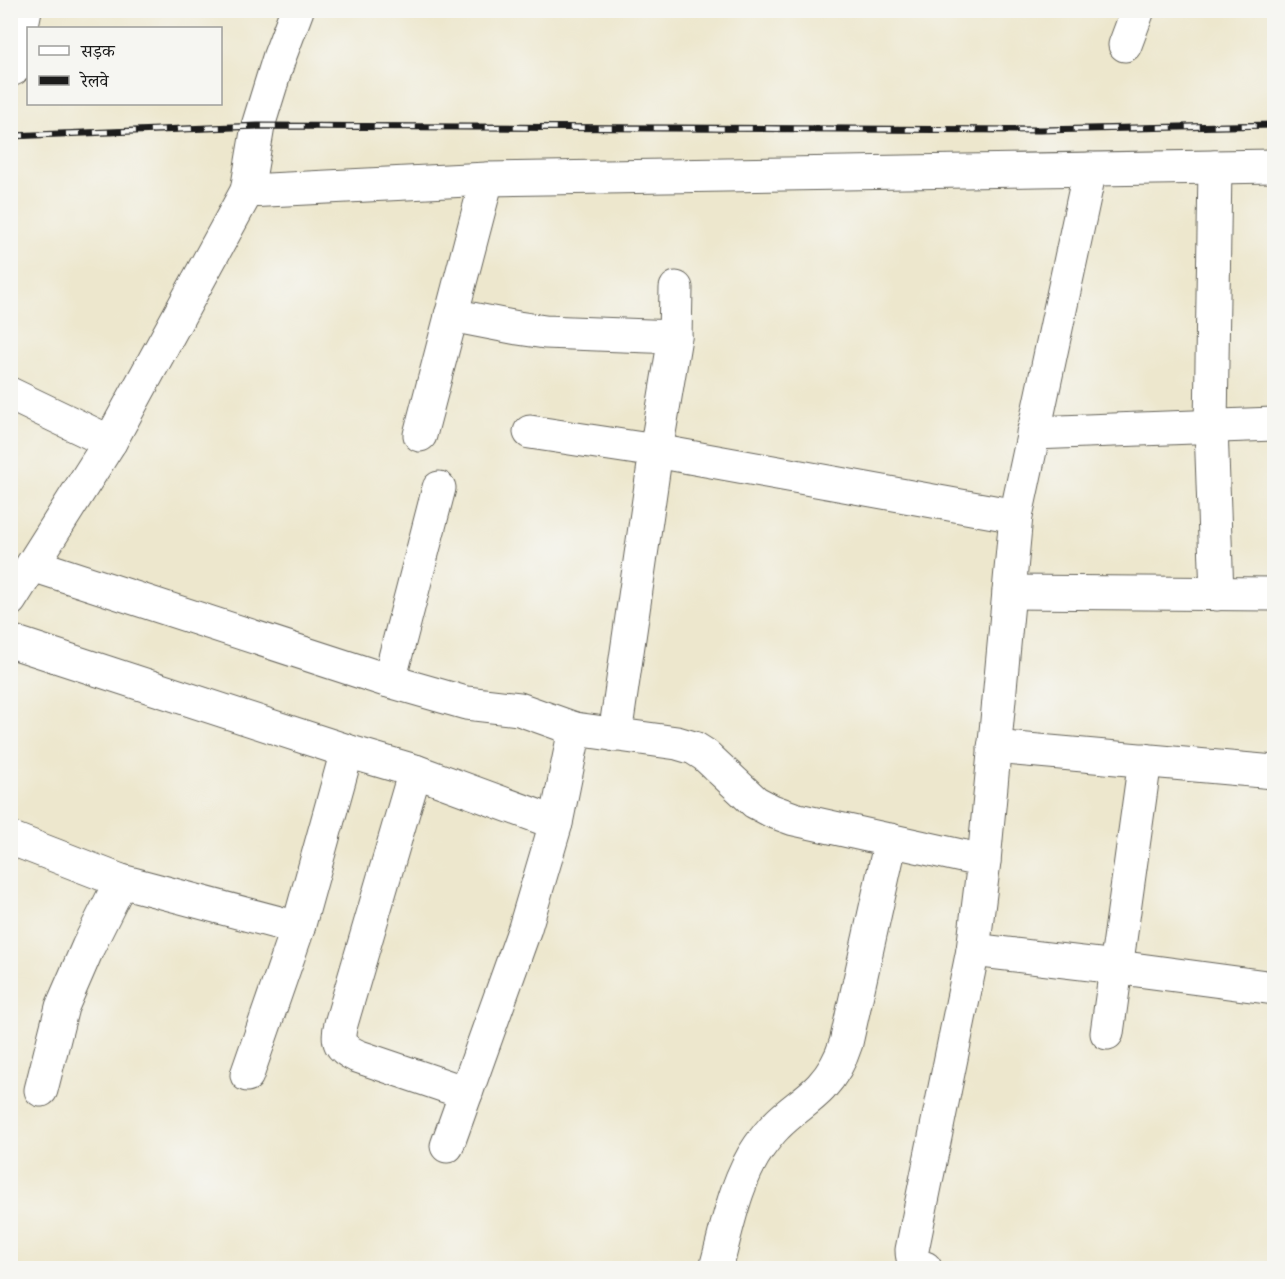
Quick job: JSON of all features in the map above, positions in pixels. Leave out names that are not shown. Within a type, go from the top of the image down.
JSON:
[{"type":"street","points":[[13,69],[25,10]]},
{"type":"street","points":[[10,600],[110,442],[247,191],[258,126],[297,10]]},
{"type":"street","points":[[1125,45],[1138,10]]},
{"type":"street","points":[[247,191],[487,179],[1275,166]]},
{"type":"street","points":[[1215,167],[1211,426],[1217,594]]},
{"type":"street","points":[[925,1269],[913,1261],[912,1250],[974,950],[1016,516],[1090,169]]},
{"type":"street","points":[[420,435],[487,179]]},
{"type":"street","points":[[615,735],[675,337],[676,288]]},
{"type":"street","points":[[452,315],[545,332],[675,337]]},
{"type":"street","points":[[10,394],[110,442]]},
{"type":"street","points":[[1034,433],[1275,424]]},
{"type":"street","points":[[530,432],[656,451],[1016,516]]},
{"type":"street","points":[[389,681],[439,488]]},
{"type":"street","points":[[33,564],[389,681],[466,703],[519,709],[575,729],[677,743],[694,748],[705,755],[755,802],[772,811],[794,819],[984,861]]},
{"type":"street","points":[[1009,592],[1275,594]]},
{"type":"street","points":[[10,641],[415,771],[556,823]]},
{"type":"street","points":[[447,1146],[525,928],[556,823],[575,729]]},
{"type":"street","points":[[994,747],[1275,772]]},
{"type":"street","points":[[247,1075],[298,928],[347,751]]},
{"type":"street","points":[[1107,1033],[1145,760]]},
{"type":"street","points":[[415,771],[344,1013],[339,1039],[340,1045],[350,1053],[466,1093]]},
{"type":"street","points":[[10,838],[121,881],[298,928]]},
{"type":"street","points":[[716,1269],[738,1191],[759,1146],[776,1126],[821,1087],[841,1057],[891,840]]},
{"type":"street","points":[[41,1090],[62,1007],[88,947],[121,881]]},
{"type":"street","points":[[974,950],[1275,988]]},
{"type":"railway","points":[[10,136],[258,126],[1040,130],[1274,125]]}]
